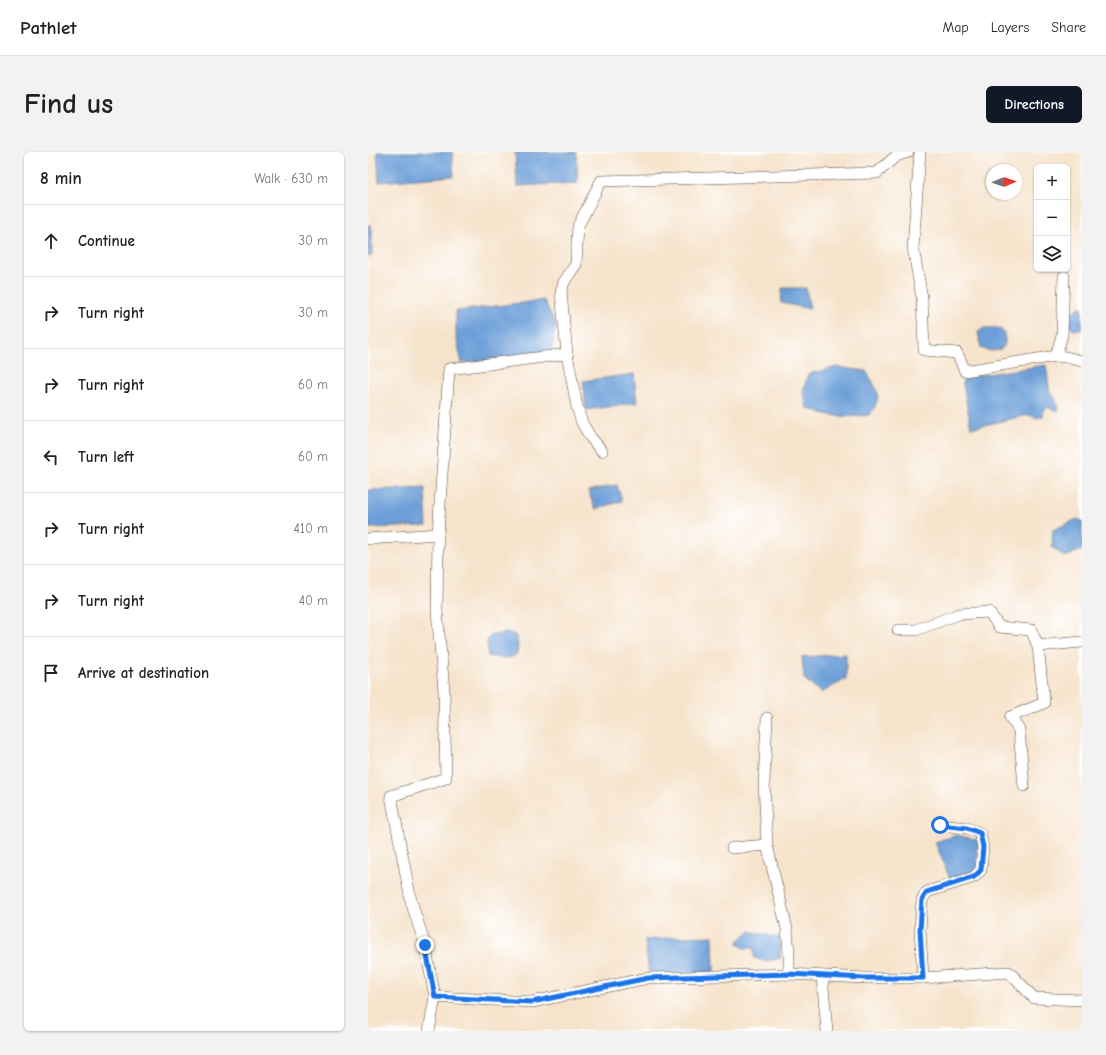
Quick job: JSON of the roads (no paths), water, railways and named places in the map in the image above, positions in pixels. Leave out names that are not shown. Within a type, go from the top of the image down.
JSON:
[{"type":"street","points":[[602,451],[591,438],[582,423],[577,407],[566,354],[561,292],[564,282],[576,264],[578,226],[601,181],[877,173],[896,156],[908,152]]},
{"type":"street","points":[[920,152],[913,247],[922,298],[924,350],[957,353],[965,371],[1056,356],[1082,361]]},
{"type":"street","points":[[1056,356],[1062,336],[1064,276]]},
{"type":"street","points":[[429,1031],[435,997],[425,945],[410,901],[391,796],[446,778],[444,691],[437,611],[438,534],[449,369],[566,354]]},
{"type":"street","points":[[368,539],[438,534]]},
{"type":"street","points":[[898,630],[916,630],[959,614],[990,612],[1000,627],[1031,630],[1038,646],[1044,703],[1010,717],[1019,730],[1024,786]]},
{"type":"street","points":[[1038,646],[1082,642]]},
{"type":"street","points":[[767,718],[764,783],[768,845],[787,929],[790,953],[789,974]]},
{"type":"street","points":[[923,978],[920,930],[922,900],[924,896],[927,892],[974,877],[981,870],[983,847],[980,833],[967,828],[940,825]]},
{"type":"street","points":[[732,848],[768,845]]},
{"type":"street","points":[[435,997],[532,1002],[648,978],[789,974],[864,978],[923,978],[1009,972],[1034,998],[1082,1000]]},
{"type":"street","points":[[822,976],[827,1031]]},
{"type":"water","points":[[377,152],[452,152],[454,176],[379,182]]},
{"type":"water","points":[[515,152],[576,152],[578,183],[517,186]]},
{"type":"water","points":[[368,225],[371,225],[372,256],[368,256]]},
{"type":"water","points":[[782,288],[806,288],[810,309],[781,303]]},
{"type":"water","points":[[544,300],[556,325],[551,353],[462,363],[456,337],[456,311]]},
{"type":"water","points":[[1082,306],[1082,329],[1073,330],[1062,318]]},
{"type":"water","points":[[984,328],[997,328],[1004,333],[1005,342],[1001,349],[994,351],[981,348],[978,332]]},
{"type":"water","points":[[1046,365],[1050,393],[1055,398],[1059,410],[1054,411],[1048,407],[1043,411],[1043,416],[1037,418],[1029,415],[971,428],[962,378]]},
{"type":"water","points":[[837,367],[866,371],[876,388],[878,398],[874,409],[869,415],[837,416],[807,408],[803,391],[808,374]]},
{"type":"water","points":[[634,374],[637,403],[586,410],[583,381]]},
{"type":"water","points":[[617,485],[622,501],[595,509],[588,491]]},
{"type":"water","points":[[425,488],[427,526],[368,528],[368,490]]},
{"type":"water","points":[[1077,519],[1082,521],[1082,550],[1065,557],[1052,547],[1053,530]]},
{"type":"water","points":[[506,633],[516,636],[518,645],[517,654],[507,658],[488,656],[487,641],[491,635]]},
{"type":"water","points":[[846,654],[846,679],[821,693],[804,679],[802,657]]},
{"type":"water","points":[[957,835],[978,840],[977,871],[950,879],[935,842]]},
{"type":"water","points":[[749,931],[780,938],[781,958],[768,961],[754,958],[754,948],[744,948],[737,942]]},
{"type":"water","points":[[713,936],[714,972],[649,974],[645,940]]}]
